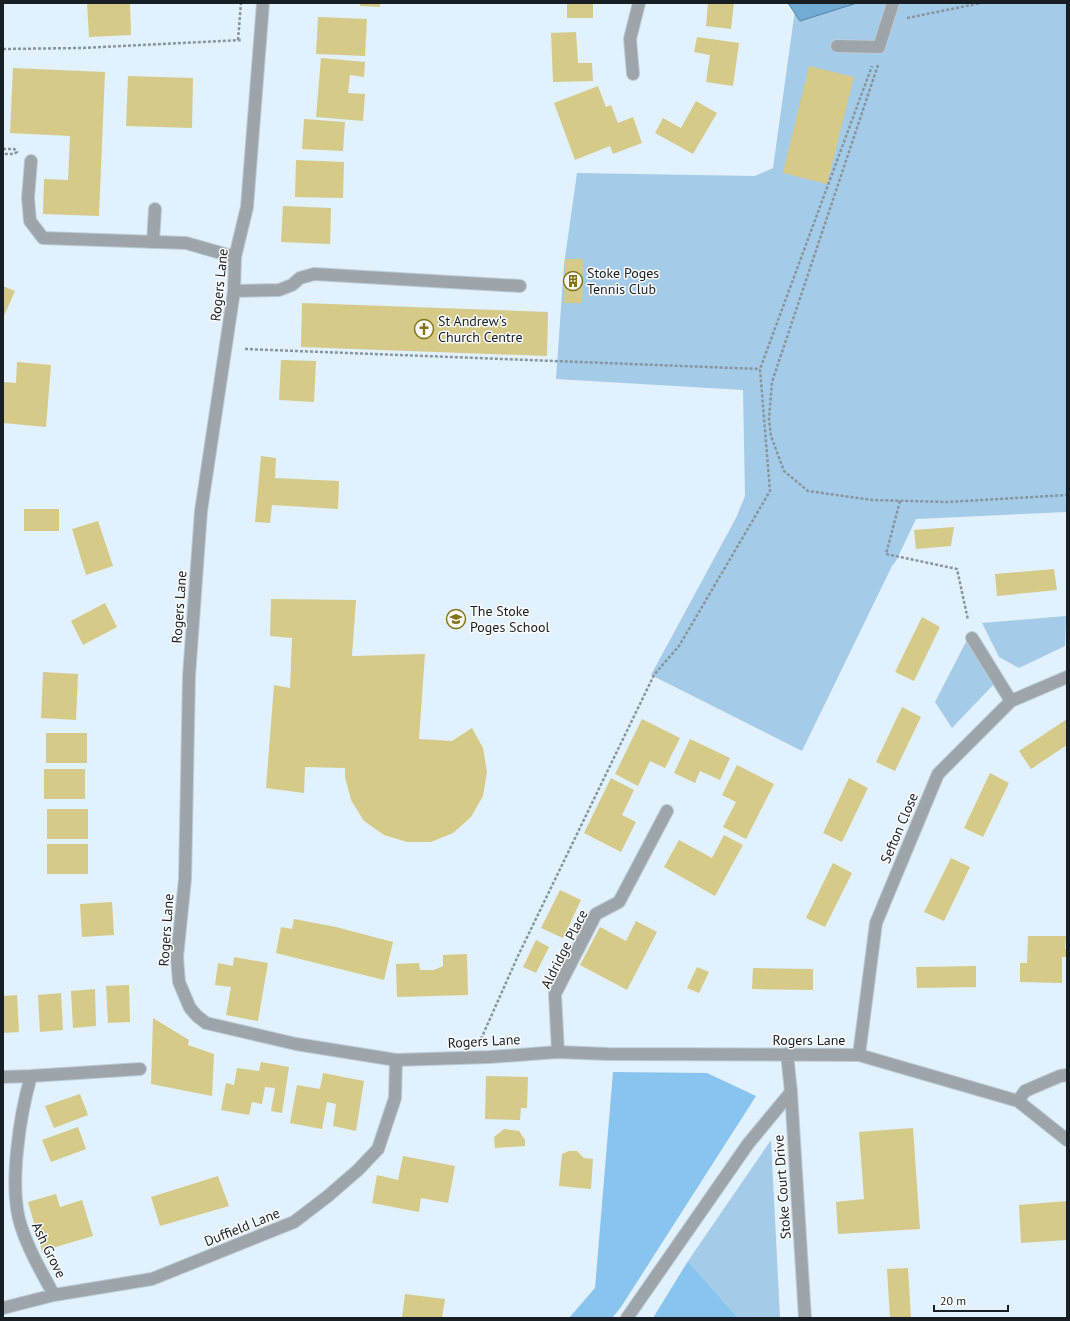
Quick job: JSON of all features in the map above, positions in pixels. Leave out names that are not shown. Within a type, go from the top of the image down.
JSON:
[{"type":"street","name":"Rogers Lane","points":[[263,3],[247,207],[236,257],[234,291],[201,511],[189,676],[185,879],[177,957],[179,982],[190,1008],[206,1023],[296,1044],[396,1060],[490,1058],[558,1052],[608,1054],[859,1055],[1018,1101]]},
{"type":"street","points":[[634,74],[630,38],[639,3]]},
{"type":"street","points":[[837,46],[880,52],[893,3]]},
{"type":"street","points":[[31,161],[28,198],[30,221],[43,238],[186,243],[236,257]]},
{"type":"street","points":[[153,242],[155,209]]},
{"type":"street","points":[[234,291],[279,290],[292,284],[300,278],[314,274],[520,286]]},
{"type":"street","points":[[972,638],[1011,701]]},
{"type":"street","name":"Sefton Close","points":[[859,1055],[876,923],[938,774],[1011,701],[1067,677]]},
{"type":"street","name":"Aldridge Place","points":[[558,1052],[555,994],[596,914],[619,902],[667,811]]},
{"type":"street","name":"Stoke Court Drive","points":[[787,1054],[791,1092],[805,1318]]},
{"type":"street","name":"Duffield Lane","points":[[3,1308],[54,1295],[152,1279],[294,1222],[328,1196],[358,1170],[378,1149],[395,1098],[396,1060]]},
{"type":"street","points":[[3,1077],[140,1069]]},
{"type":"street","points":[[1067,1075],[1060,1076],[1025,1091],[1018,1101],[1067,1140]]},
{"type":"street","name":"Ash Grove","points":[[31,1076],[26,1092],[19,1138],[15,1197],[20,1225],[30,1251],[54,1295]]},
{"type":"street","points":[[627,1318],[748,1144],[791,1092]]},
{"type":"path","points":[[238,40],[241,3]]},
{"type":"path","points":[[901,19],[981,3]]},
{"type":"path","points":[[3,49],[82,48],[260,39]]},
{"type":"path","points":[[490,1058],[480,1042],[517,958],[654,675],[679,646],[770,491],[760,369],[880,52]]},
{"type":"path","points":[[880,52],[772,382],[769,418],[771,436],[784,471],[808,491],[872,500],[948,502],[1067,495]]},
{"type":"path","points":[[3,149],[14,149]]},
{"type":"path","points":[[3,154],[14,154]]},
{"type":"path","points":[[226,348],[760,369]]},
{"type":"path","points":[[765,434],[771,436]]},
{"type":"path","points":[[900,501],[886,554],[957,569],[972,638]]},
{"type":"shaded area","points":[[788,3],[857,3],[800,21]]},
{"type":"shaded area","points":[[796,3],[1067,3],[1067,512],[916,519],[802,751],[651,675],[736,518],[745,496],[743,390],[556,379],[564,265],[577,173],[755,176],[773,168]]},
{"type":"shaded area","points":[[1066,616],[1065,646],[1019,668],[999,657],[982,623]]},
{"type":"shaded area","points":[[970,634],[994,684],[952,728],[935,702]]},
{"type":"shaded area","points":[[613,1072],[707,1073],[756,1096],[621,1307],[612,1318],[569,1318],[595,1288]]},
{"type":"shaded area","points":[[771,1140],[780,1318],[738,1318],[688,1261]]},
{"type":"shaded area","points":[[688,1261],[738,1318],[653,1318]]},
{"type":"building","points":[[87,3],[130,3],[131,35],[89,37]]},
{"type":"building","points":[[360,3],[380,3],[380,7],[360,6]]},
{"type":"building","points":[[567,3],[593,3],[593,18],[567,18]]},
{"type":"building","points":[[708,3],[734,3],[731,29],[706,26]]},
{"type":"building","points":[[318,17],[367,19],[365,56],[316,54]]},
{"type":"building","points":[[576,32],[578,63],[592,63],[593,81],[553,82],[551,33]]},
{"type":"building","points":[[697,37],[739,43],[733,86],[706,82],[710,55],[694,52]]},
{"type":"building","points":[[321,58],[365,62],[364,77],[350,75],[348,93],[365,94],[363,121],[316,117]]},
{"type":"building","points":[[809,66],[854,77],[827,184],[783,173]]},
{"type":"building","points":[[13,68],[105,72],[99,216],[43,214],[44,179],[68,180],[70,136],[10,133]]},
{"type":"building","points":[[128,76],[193,78],[192,128],[126,126]]},
{"type":"building","points":[[598,86],[606,107],[611,105],[618,123],[633,117],[642,143],[613,154],[610,146],[575,160],[554,103]]},
{"type":"building","points":[[696,101],[717,113],[693,154],[655,133],[663,118],[681,128]]},
{"type":"building","points":[[304,119],[345,122],[343,151],[302,149]]},
{"type":"building","points":[[296,160],[344,162],[343,198],[295,197]]},
{"type":"building","points":[[283,206],[331,208],[330,244],[281,242]]},
{"type":"building","name":"Stoke Poges Tennis Club","points":[[565,259],[583,259],[582,303],[564,303]]},
{"type":"building","points":[[3,286],[15,291],[3,318]]},
{"type":"building","name":"St Andrew's Church Centre","points":[[302,303],[548,312],[547,356],[301,347]]},
{"type":"building","points":[[281,360],[316,361],[314,402],[279,400]]},
{"type":"building","points":[[17,362],[51,365],[46,427],[3,423],[3,382],[16,383]]},
{"type":"building","points":[[261,456],[276,458],[275,478],[339,481],[338,509],[272,505],[270,523],[255,522]]},
{"type":"building","points":[[24,509],[59,509],[59,531],[24,531]]},
{"type":"building","points":[[98,521],[113,566],[86,575],[72,529]]},
{"type":"building","points":[[954,527],[951,546],[916,549],[914,530]]},
{"type":"building","points":[[1054,569],[1057,590],[997,596],[995,574]]},
{"type":"building","points":[[271,599],[356,600],[352,656],[425,654],[419,739],[452,741],[472,728],[483,748],[487,772],[483,796],[471,817],[453,833],[431,842],[407,842],[384,835],[364,821],[351,800],[345,777],[345,768],[305,767],[304,793],[266,788],[274,685],[290,688],[292,638],[270,636]]},
{"type":"building","points":[[105,603],[117,627],[83,645],[71,621]]},
{"type":"building","points":[[922,617],[940,627],[914,681],[895,672]]},
{"type":"building","points":[[43,672],[78,674],[76,720],[41,718]]},
{"type":"building","points":[[902,707],[921,717],[895,771],[876,762]]},
{"type":"building","points":[[642,719],[680,738],[665,768],[650,761],[638,786],[615,774]]},
{"type":"building","points":[[1067,719],[1067,745],[1031,769],[1019,751]]},
{"type":"building","points":[[46,733],[87,733],[87,763],[46,763]]},
{"type":"building","points":[[690,739],[730,758],[720,780],[700,771],[695,783],[674,773]]},
{"type":"building","points":[[737,765],[774,784],[746,839],[723,827],[736,802],[722,795]]},
{"type":"building","points":[[44,769],[85,769],[85,799],[44,799]]},
{"type":"building","points":[[990,773],[1009,783],[983,837],[964,828]]},
{"type":"building","points":[[611,778],[634,790],[622,815],[636,822],[621,852],[584,833]]},
{"type":"building","points":[[849,778],[868,788],[842,842],[823,833]]},
{"type":"building","points":[[47,809],[88,809],[88,839],[47,839]]},
{"type":"building","points":[[724,835],[743,845],[715,896],[664,867],[679,840],[712,858]]},
{"type":"building","points":[[47,844],[88,844],[88,874],[47,874]]},
{"type":"building","points":[[951,858],[970,867],[944,921],[924,912]]},
{"type":"building","points":[[833,863],[852,873],[825,927],[806,918]]},
{"type":"building","points":[[560,890],[581,900],[563,938],[541,928]]},
{"type":"building","points":[[112,902],[114,935],[82,937],[80,904]]},
{"type":"building","points":[[294,919],[336,927],[393,942],[384,980],[276,953],[281,927],[292,929]]},
{"type":"building","points":[[636,921],[657,932],[627,990],[580,965],[600,927],[626,941]]},
{"type":"building","points":[[1028,936],[1066,936],[1065,949],[1067,949],[1067,957],[1062,957],[1062,983],[1020,982],[1020,963],[1027,963]]},
{"type":"building","points":[[536,940],[549,947],[536,973],[523,967]]},
{"type":"building","points":[[467,954],[468,995],[397,997],[396,964],[419,963],[420,970],[434,970],[443,966],[443,955]]},
{"type":"building","points":[[234,957],[268,963],[258,1021],[226,1015],[231,987],[215,985],[218,963],[233,966]]},
{"type":"building","points":[[976,966],[976,987],[917,988],[916,967]]},
{"type":"building","points":[[697,967],[709,972],[699,993],[687,988]]},
{"type":"building","points":[[753,968],[813,969],[813,990],[752,989]]},
{"type":"building","points":[[129,985],[130,1022],[108,1023],[106,986]]},
{"type":"building","points":[[95,989],[96,1026],[73,1028],[71,991]]},
{"type":"building","points":[[61,993],[63,1030],[40,1032],[38,995]]},
{"type":"building","points":[[17,995],[19,1032],[3,1033],[3,996]]},
{"type":"building","points":[[153,1018],[189,1040],[188,1045],[214,1054],[212,1096],[151,1084]]},
{"type":"building","points":[[261,1062],[289,1067],[282,1113],[271,1111],[275,1088],[265,1087],[262,1104],[252,1102],[249,1115],[221,1110],[226,1083],[234,1085],[237,1068],[259,1071]]},
{"type":"building","points":[[323,1073],[364,1081],[356,1131],[333,1126],[336,1104],[327,1102],[322,1129],[290,1123],[297,1085],[320,1089]]},
{"type":"building","points":[[486,1076],[528,1077],[527,1108],[521,1108],[520,1120],[485,1119]]},
{"type":"building","points":[[80,1094],[88,1115],[54,1128],[45,1106]]},
{"type":"building","points":[[78,1127],[86,1149],[51,1162],[42,1140]]},
{"type":"building","points":[[913,1128],[920,1229],[838,1234],[836,1202],[864,1199],[859,1132]]},
{"type":"building","points":[[504,1129],[519,1131],[525,1140],[525,1146],[495,1148],[494,1137]]},
{"type":"building","points":[[569,1151],[577,1151],[584,1158],[593,1159],[591,1189],[559,1186],[562,1154]]},
{"type":"building","points":[[403,1156],[455,1166],[448,1203],[421,1198],[419,1212],[372,1203],[377,1175],[398,1180]]},
{"type":"building","points":[[218,1176],[229,1206],[160,1226],[151,1197]]},
{"type":"building","points":[[56,1194],[60,1207],[82,1200],[93,1236],[42,1251],[28,1202]]},
{"type":"building","points":[[1067,1201],[1067,1240],[1021,1243],[1019,1205]]},
{"type":"building","points":[[908,1268],[911,1318],[890,1318],[887,1269]]},
{"type":"building","points":[[405,1294],[445,1299],[442,1318],[402,1318]]},
{"type":"place","name":"Stoke Poges Tennis Club","points":[[573,281]]},
{"type":"place","name":"St Andrew's Church Centre","points":[[424,329]]},
{"type":"place","name":"The Stoke Poges School","points":[[456,619]]}]
